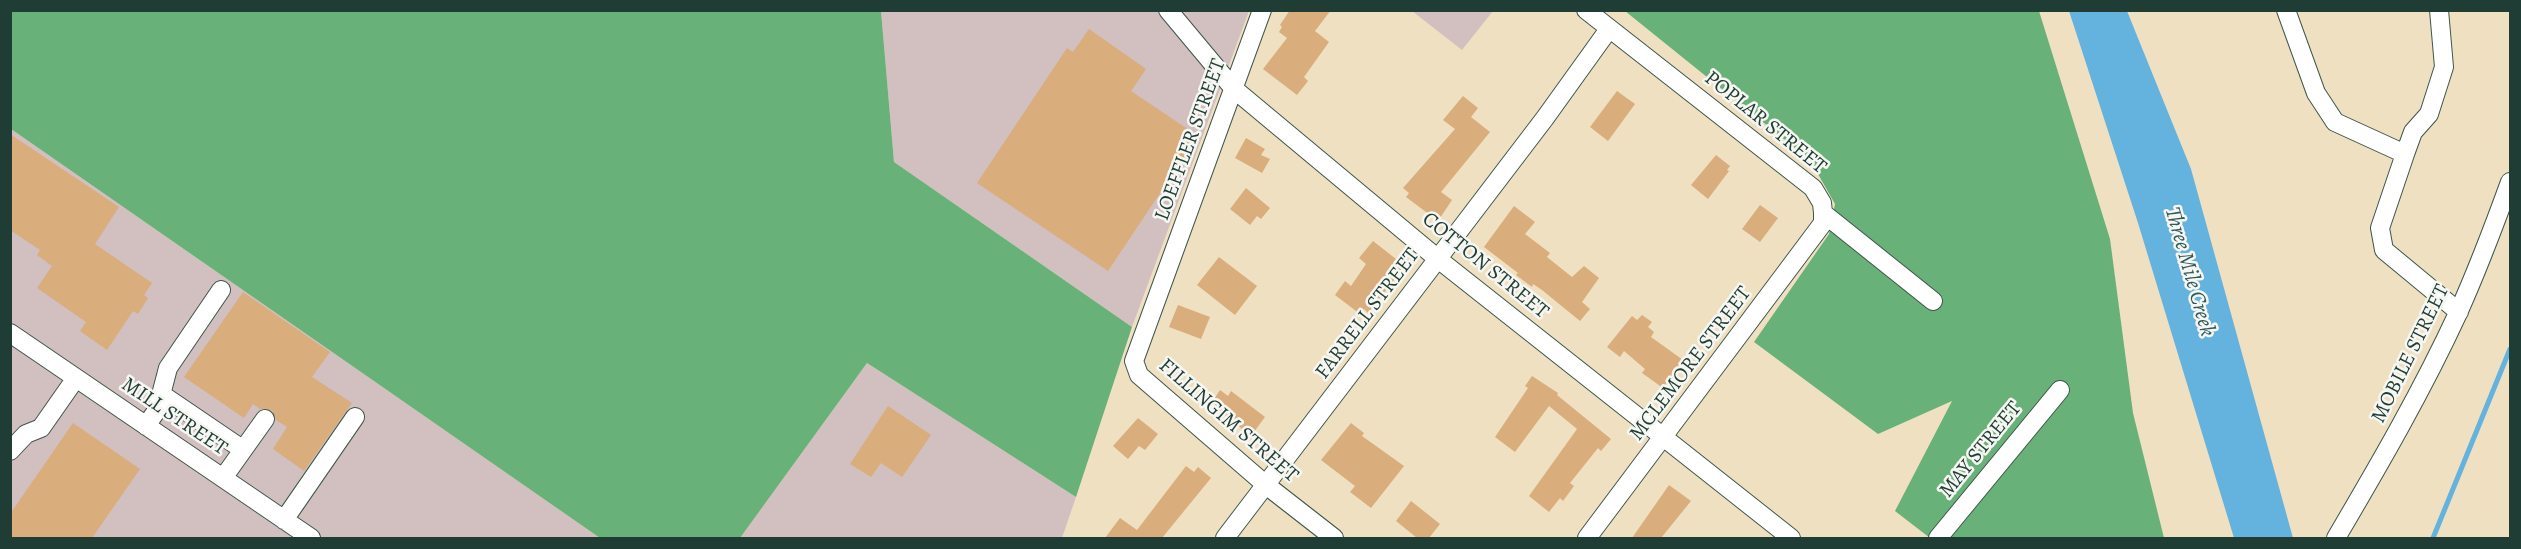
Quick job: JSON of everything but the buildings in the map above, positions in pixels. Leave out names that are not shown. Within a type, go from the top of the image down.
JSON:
[{"type":"street","name":"COTTON STREET","points":[[1168,10],[1234,89],[1438,259],[1791,538]]},
{"type":"street","name":"LOEFFLER STREET","points":[[1162,285],[1262,10]]},
{"type":"street","name":"POPLAR STREET","points":[[1586,10],[1813,188],[1822,203],[1823,213],[1933,301]]},
{"type":"street","points":[[2286,10],[2316,93],[2335,122],[2405,154]]},
{"type":"street","points":[[2439,10],[2444,67],[2429,114],[2413,132],[2380,228],[2384,250],[2459,312]]},
{"type":"street","name":"FARRELL STREET","points":[[1225,538],[1545,118],[1609,29]]},
{"type":"street","name":"MOBILE STREET","points":[[2336,538],[2388,449],[2459,312],[2511,182]]},
{"type":"street","name":"MCLEMORE STREET","points":[[1587,538],[1823,223],[1823,213]]},
{"type":"street","name":"FILLINGIM STREET","points":[[1162,285],[1134,361],[1139,375],[1266,485],[1334,538]]},
{"type":"street","points":[[146,426],[157,410],[168,368],[221,290]]},
{"type":"street","name":"MILL STREET","points":[[10,333],[311,538]]},
{"type":"street","points":[[10,451],[26,434],[41,428],[76,378]]},
{"type":"street","name":"MAY STREET","points":[[1938,538],[2060,390]]},
{"type":"street","points":[[161,394],[242,449]]},
{"type":"street","points":[[284,520],[355,417]]},
{"type":"street","points":[[223,478],[265,419]]},
{"type":"shaded area","points":[[881,11],[1249,11],[1132,327],[894,162]]},
{"type":"shaded area","points":[[1412,11],[1493,11],[1462,50]]},
{"type":"shaded area","points":[[11,129],[600,538],[11,538]]},
{"type":"shaded area","points":[[867,363],[1076,497],[1062,538],[740,538]]},
{"type":"green space","points":[[11,10],[881,11],[894,162],[1132,327],[1076,497],[867,363],[740,538],[600,538],[11,129]]},
{"type":"green space","points":[[1625,11],[2039,11],[2110,239],[2133,413],[2164,538],[1930,538],[1895,511],[1952,401],[1878,434],[1754,342],[1829,234],[1835,204],[1810,160]]},
{"type":"water","name":"Three Mile Creek","points":[[2069,11],[2127,11],[2191,169],[2293,538],[2234,538],[2138,223]]},
{"type":"waterway","points":[[2433,538],[2510,349]]}]
